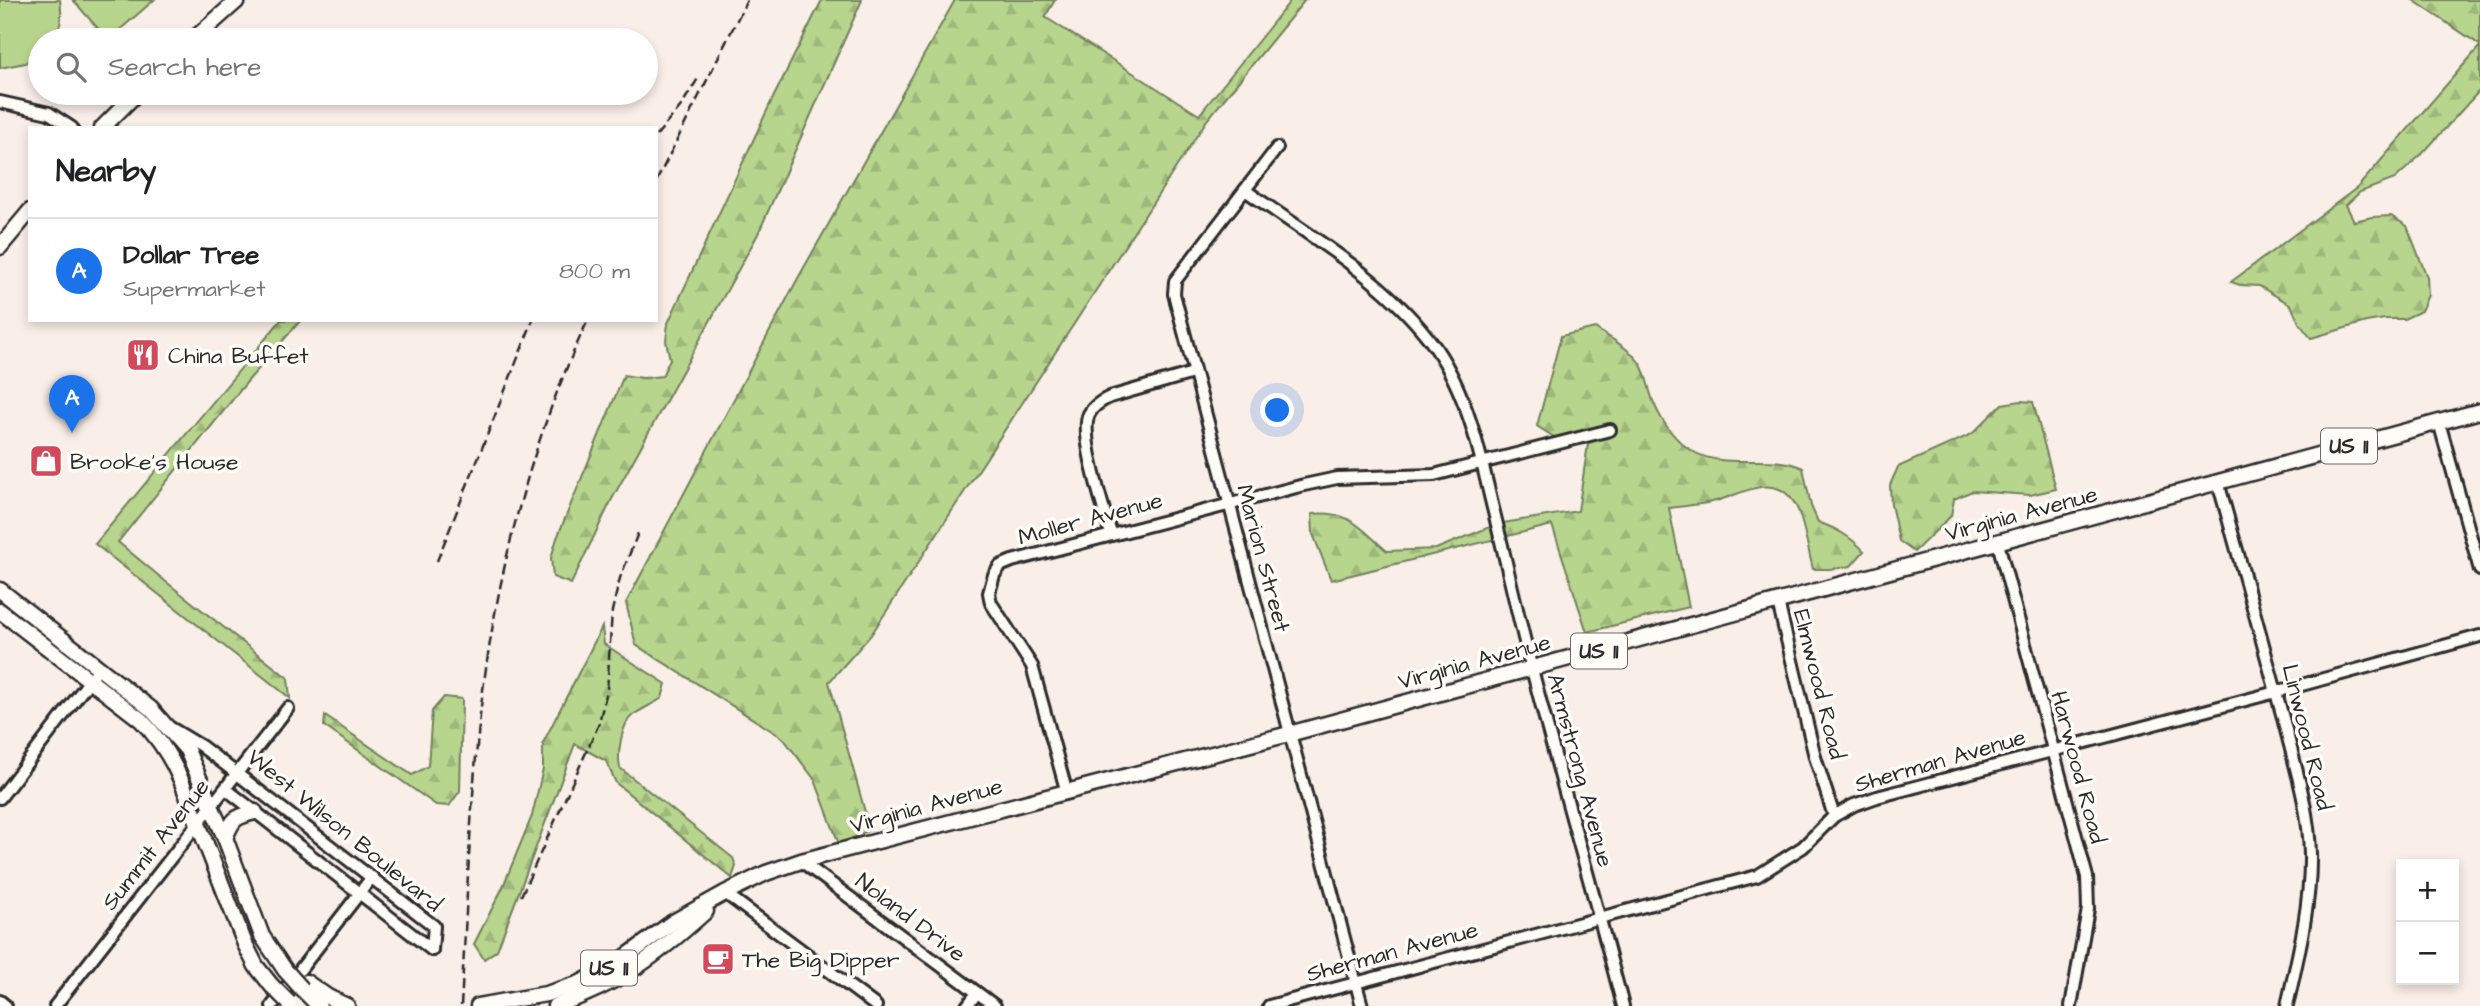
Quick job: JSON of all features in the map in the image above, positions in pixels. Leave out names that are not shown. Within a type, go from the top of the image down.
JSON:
[{"type":"main road","points":[[206,28],[238,0]]},
{"type":"main road","points":[[104,126],[125,105]]},
{"type":"main road","points":[[0,247],[28,213]]},
{"type":"main road","name":"Virginia Avenue","points":[[478,1006],[546,994],[578,984],[615,965],[673,922],[725,893],[766,873],[801,862],[1778,603],[2480,411]]},
{"type":"main road","name":"West Wilson Boulevard","points":[[0,590],[151,709],[187,750],[225,838],[251,909],[273,954],[304,985]]},
{"type":"main road","points":[[0,611],[156,735],[172,758],[245,944],[256,965],[290,1005]]},
{"type":"main road","points":[[225,838],[232,821],[255,812]]},
{"type":"main road","name":"Virginia Avenue","points":[[555,1006],[620,979],[653,957],[725,893]]},
{"type":"main road","points":[[304,985],[319,1006]]},
{"type":"main road","points":[[304,985],[347,1006]]},
{"type":"street","points":[[0,102],[49,113],[69,126]]},
{"type":"street","name":"Marion Street","points":[[1276,148],[1173,287],[1193,373],[1362,1006]]},
{"type":"street","name":"Armstrong Avenue","points":[[1245,190],[1379,285],[1437,350],[1454,381],[1482,463],[1532,669],[1623,1006]]},
{"type":"street","points":[[1111,534],[1087,442],[1086,424],[1089,414],[1110,397],[1193,373]]},
{"type":"street","points":[[2439,422],[2480,570]]},
{"type":"street","name":"Moller Avenue","points":[[1067,793],[1037,681],[1023,650],[991,603],[991,584],[1000,566],[1228,503],[1337,478],[1434,475],[1610,430]]},
{"type":"street","name":"Linwood Road","points":[[2218,482],[2302,794],[2310,851],[2310,874],[2300,945],[2287,1006]]},
{"type":"street","name":"Harwood Road","points":[[1998,543],[2087,877],[2088,909],[2071,1006]]},
{"type":"street","name":"Elmwood Road","points":[[1778,603],[1815,757],[1834,817]]},
{"type":"street","name":"Sherman Avenue","points":[[1269,1006],[1757,876],[1803,847],[1834,817],[1854,805],[1877,797],[2480,636]]},
{"type":"street","points":[[0,798],[99,667]]},
{"type":"street","name":"Summit Avenue","points":[[55,1006],[288,708]]},
{"type":"street","name":"West Wilson Boulevard","points":[[168,726],[201,746],[435,926],[432,950],[226,789]]},
{"type":"street","name":"Noland Drive","points":[[801,862],[996,1006]]},
{"type":"street","points":[[272,1006],[372,877]]},
{"type":"street","points":[[725,893],[876,1006]]},
{"type":"street","points":[[967,1006],[977,993]]},
{"type":"street","points":[[0,1002],[6,1006]]},
{"type":"green space","points":[[0,0],[60,0],[61,21],[58,28],[28,28],[28,61],[0,68]]},
{"type":"green space","points":[[73,0],[154,0],[122,28],[98,28]]},
{"type":"green space","points":[[822,0],[862,0],[758,234],[612,499],[571,584],[553,577],[551,558],[557,538],[624,375],[643,378],[662,376],[670,359],[666,341],[668,323],[771,102]]},
{"type":"green space","points":[[955,0],[1055,0],[1045,17],[1199,115],[1291,0],[1305,0],[1207,120],[871,635],[829,682],[870,830],[839,844],[815,780],[783,738],[636,645],[626,603],[797,280]]},
{"type":"green space","points":[[2413,0],[2480,0],[2480,45]]},
{"type":"green space","points":[[2480,46],[2480,90],[2424,152],[2395,179],[2360,192],[2346,205],[2354,221],[2391,216],[2407,226],[2427,277],[2428,295],[2421,311],[2404,319],[2366,322],[2311,338],[2299,323],[2291,305],[2259,286],[2231,282],[2358,187]]},
{"type":"green space","points":[[279,322],[299,322],[246,383],[118,542],[288,678],[290,698],[95,544]]},
{"type":"green space","points":[[1595,328],[1637,359],[1662,419],[1673,434],[1692,451],[1719,460],[1776,461],[1803,468],[1811,506],[1818,522],[1843,534],[1864,551],[1851,566],[1813,569],[1798,510],[1790,497],[1781,490],[1760,487],[1712,502],[1669,508],[1689,607],[1587,632],[1552,525],[1331,580],[1313,534],[1312,514],[1336,515],[1354,522],[1387,551],[1436,549],[1497,524],[1578,511],[1588,444],[1557,439],[1537,426],[1561,336]]},
{"type":"green space","points":[[2033,402],[2056,489],[2030,495],[1972,491],[1954,499],[1951,516],[1914,552],[1899,541],[1890,485],[1898,467],[1972,434],[2002,404]]},
{"type":"green space","points":[[602,627],[604,644],[666,684],[662,698],[633,715],[625,725],[619,756],[620,768],[733,858],[736,866],[732,878],[616,783],[606,761],[575,744],[497,950],[484,959],[474,944],[502,889],[532,816],[543,769],[543,743]]},
{"type":"green space","points":[[444,697],[462,699],[460,791],[449,806],[436,805],[324,726],[325,716],[412,775],[428,766],[432,711]]},
{"type":"railway","points":[[658,178],[747,0]]},
{"type":"railway","points":[[658,134],[681,106],[699,77]]},
{"type":"railway","points":[[437,561],[532,322]]},
{"type":"railway","points":[[461,1006],[478,736],[497,601],[534,457],[587,322]]},
{"type":"railway","points":[[521,896],[598,726],[607,691],[612,611],[620,578],[638,533]]},
{"type":"place","name":"China Buffet","points":[[143,355]]},
{"type":"place","name":"Dollar Tree","points":[[72,433]]},
{"type":"place","name":"Brooke's House","points":[[46,461]]},
{"type":"place","name":"The Big Dipper","points":[[718,959]]}]
